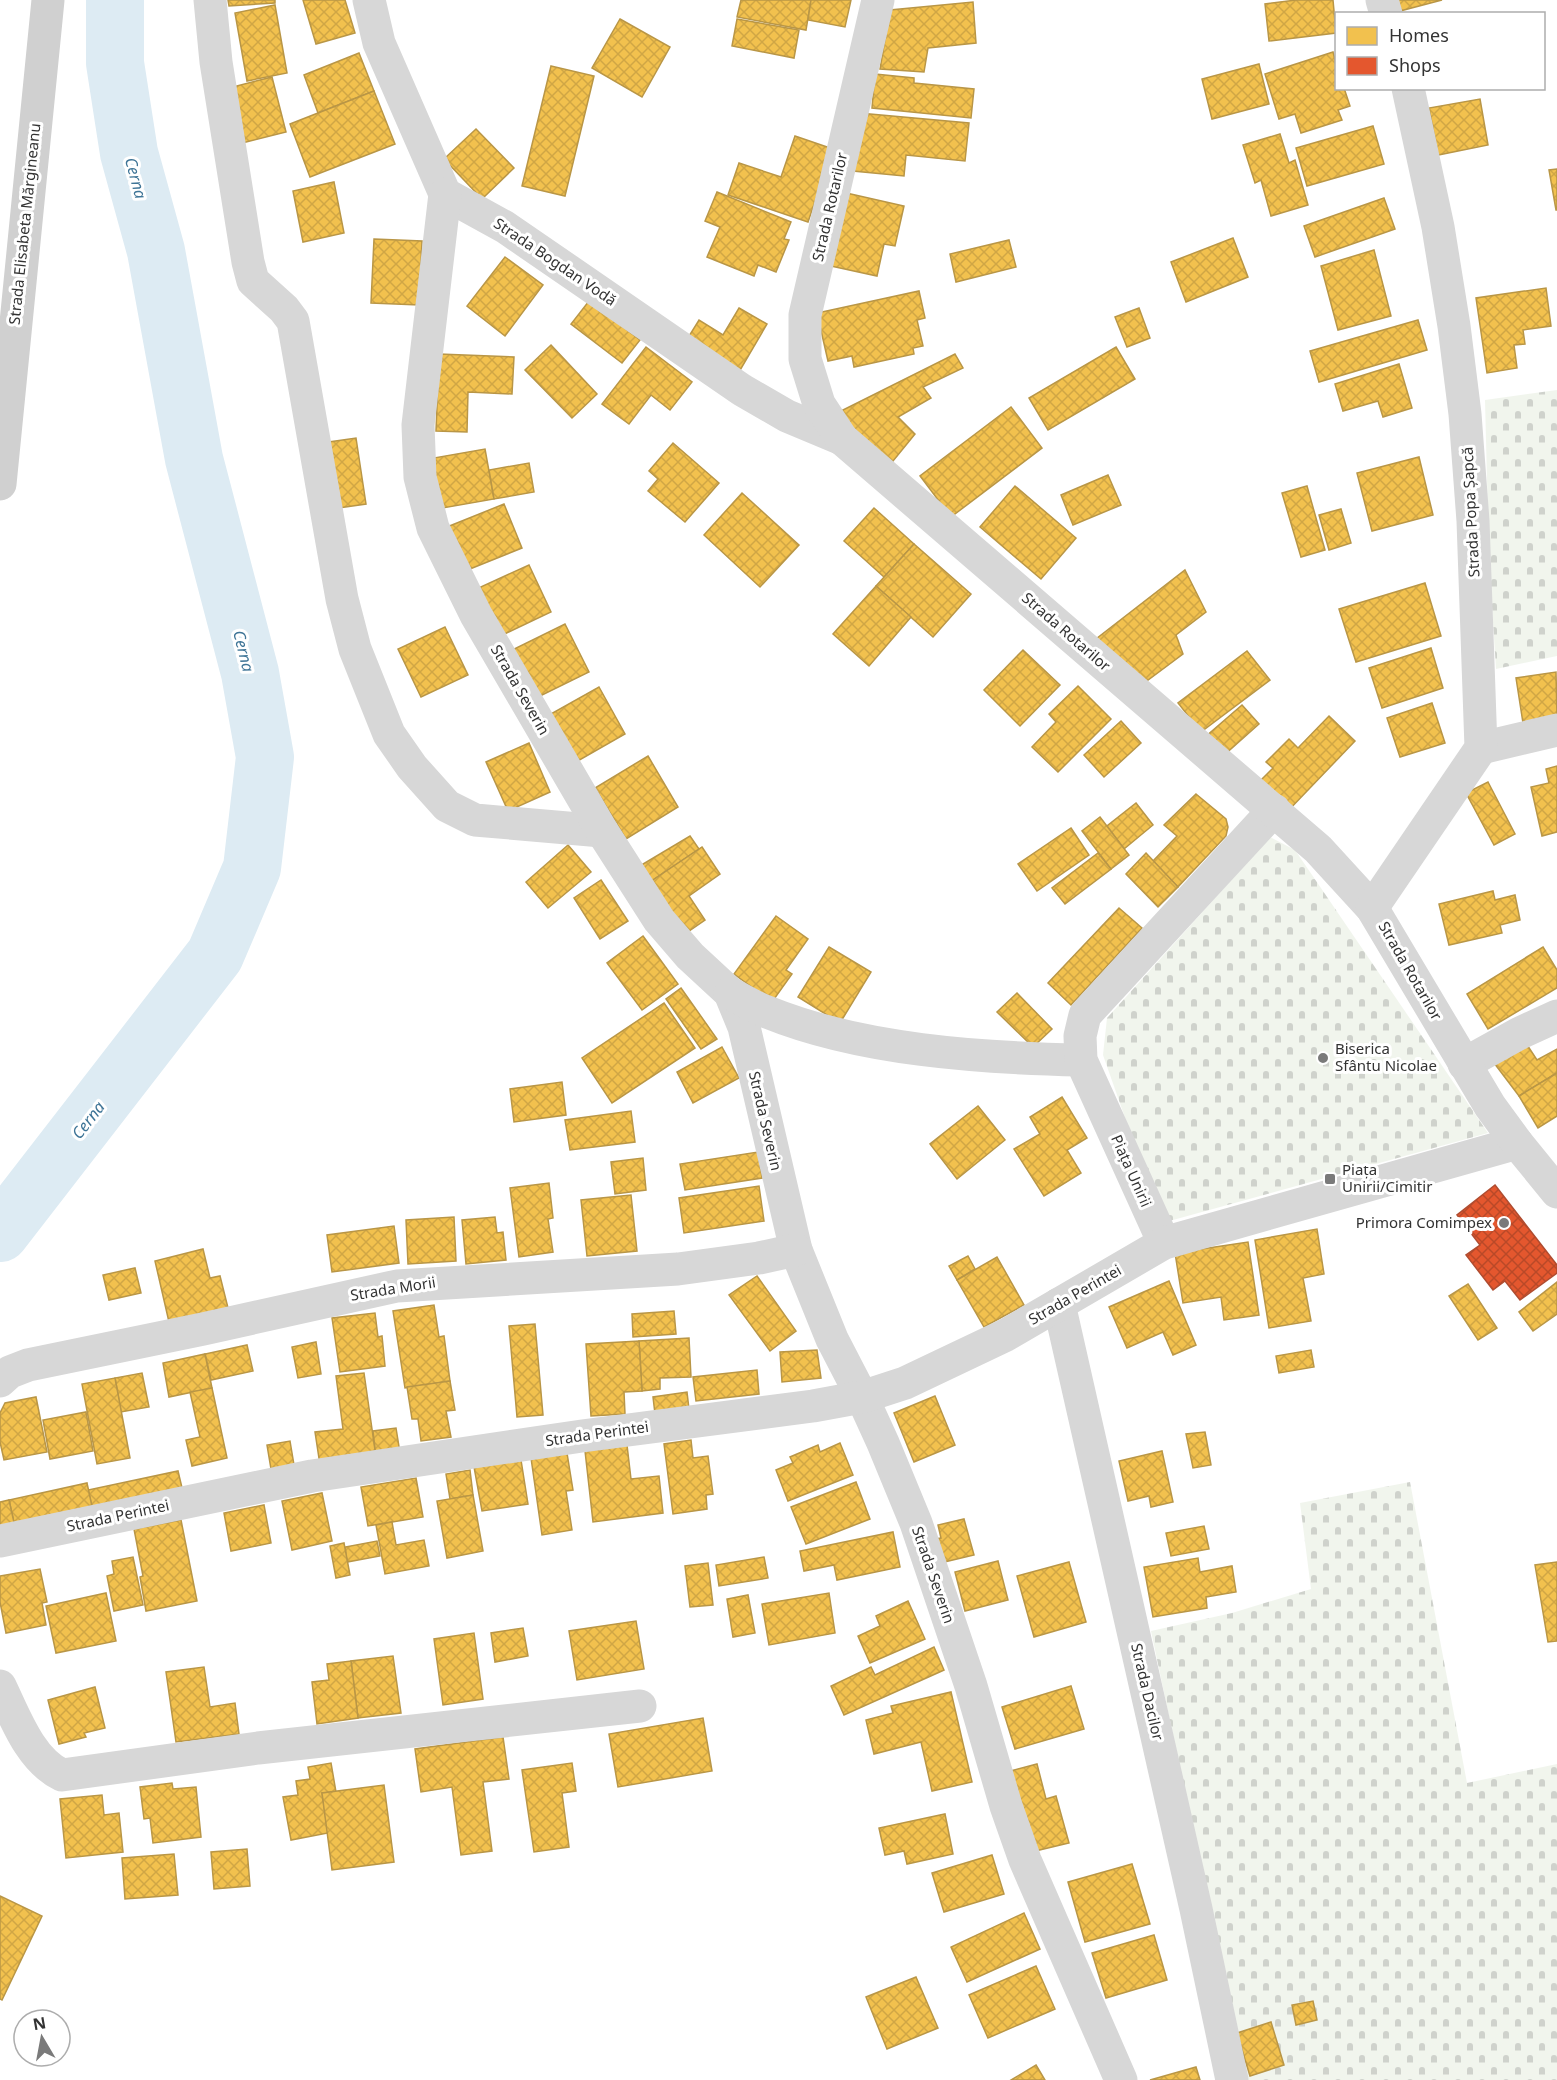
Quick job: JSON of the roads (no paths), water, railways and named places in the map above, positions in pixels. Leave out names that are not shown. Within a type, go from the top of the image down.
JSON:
[{"type":"main road","name":"Strada Elisabeta Mărgineanu","points":[[0,484],[48,0]]},
{"type":"street","points":[[210,0],[216,62],[248,262],[253,281],[284,309],[293,321],[342,599],[355,649],[389,734],[412,767],[447,806],[476,820],[602,831]]},
{"type":"street","points":[[369,0],[379,43],[445,194]]},
{"type":"street","name":"Strada Rotarilor","points":[[878,0],[805,315],[805,359],[819,404],[843,439],[1318,849],[1372,908],[1490,1106],[1557,1192]]},
{"type":"street","name":"Strada Popa Șapcă","points":[[1408,90],[1438,227],[1465,414],[1473,521],[1480,748]]},
{"type":"street","name":"Strada Severin","points":[[445,194],[418,425],[420,477],[433,528],[476,615],[602,831],[659,920],[690,956],[730,993],[744,1027],[796,1250],[832,1339],[862,1397],[916,1523],[971,1686],[1006,1806],[1026,1860],[1121,2080]]},
{"type":"street","name":"Strada Bogdan Vodă","points":[[445,194],[505,227],[742,390],[787,416],[843,439]]},
{"type":"street","points":[[1372,908],[1480,748],[1557,730]]},
{"type":"street","name":"Piața Unirii","points":[[1164,1243],[1081,1060],[1080,1036],[1085,1015],[1274,810]]},
{"type":"street","points":[[730,993],[765,1012],[845,1036],[920,1049],[1081,1060]]},
{"type":"street","points":[[1464,1064],[1520,1033],[1557,1016]]},
{"type":"street","points":[[1164,1243],[1517,1143]]},
{"type":"street","name":"Strada Perintei","points":[[0,1541],[312,1476],[582,1436],[813,1406],[862,1397],[905,1383],[1006,1335],[1164,1243]]},
{"type":"street","name":"Strada Morii","points":[[0,1381],[10,1372],[28,1365],[397,1286],[678,1269],[759,1258],[796,1250]]},
{"type":"street","name":"Strada Dacilor","points":[[1059,1304],[1232,2080]]},
{"type":"street","points":[[0,1686],[32,1748],[51,1770],[62,1775],[258,1748],[640,1706]]},
{"type":"waterway","name":"Cerna","points":[[0,1233],[215,955],[252,868],[265,757],[250,673],[194,459],[156,251],[129,153],[115,63],[115,0]]},
{"type":"place","name":"Biserica Sfântu Nicolae","points":[[1323,1058]]},
{"type":"place","name":"Piața Unirii/Cimitir","points":[[1330,1179]]},
{"type":"place","name":"Primora Comimpex","points":[[1504,1223]]}]
